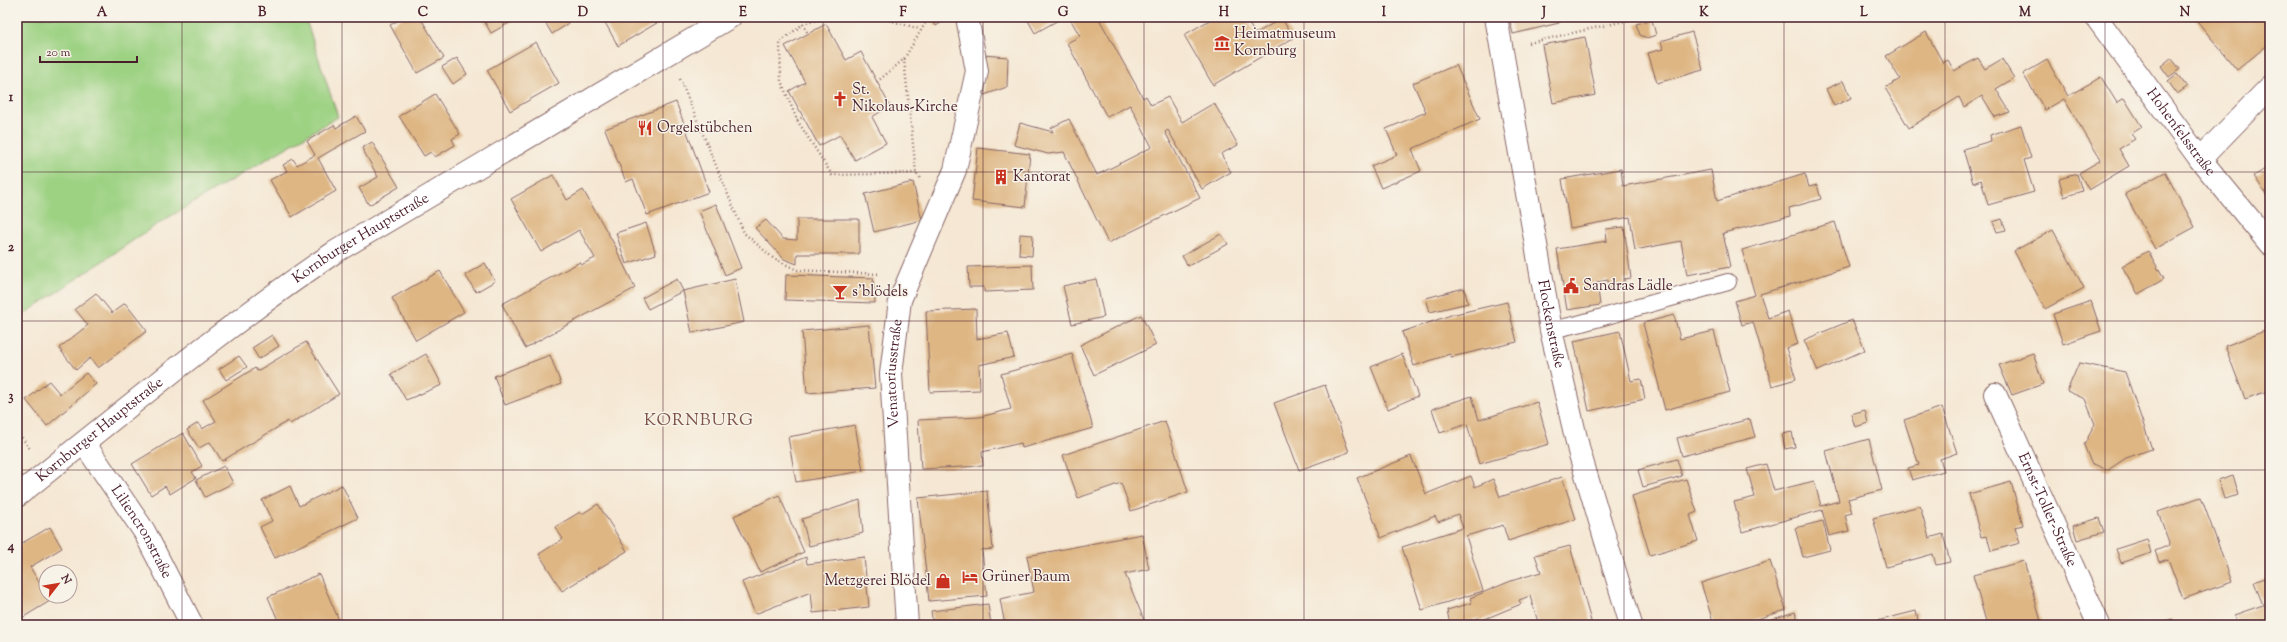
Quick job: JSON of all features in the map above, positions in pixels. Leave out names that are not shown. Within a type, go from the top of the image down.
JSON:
[{"type":"street","name":"Kornburger Hauptstraße","points":[[17,496],[258,305],[316,265],[730,17]]},
{"type":"street","name":"Venatoriusstraße","points":[[907,625],[890,374],[900,300],[956,170],[977,72],[968,17]]},
{"type":"street","name":"Flockenstraße","points":[[1496,17],[1551,330],[1579,451],[1631,625]]},
{"type":"street","name":"Hohenfelsstraße","points":[[2096,17],[2200,159],[2270,244]]},
{"type":"street","points":[[2200,159],[2270,88]]},
{"type":"street","name":"Ernst-Toller-Straße","points":[[1995,394],[2099,625]]},
{"type":"street","name":"Liliencronstraße","points":[[84,443],[144,531],[192,625]]},
{"type":"lane","points":[[1551,330],[1578,324],[1728,282]]},
{"type":"path","points":[[826,17],[803,24],[780,42],[780,81],[797,120],[832,175],[916,173],[904,59]]},
{"type":"path","points":[[878,17],[920,29]]},
{"type":"path","points":[[877,82],[904,59],[920,29],[929,17]]},
{"type":"path","points":[[1502,49],[1642,17]]},
{"type":"path","points":[[803,24],[808,34]]},
{"type":"path","points":[[668,54],[691,103],[744,233],[773,258],[798,270],[851,274],[912,274]]},
{"type":"path","points":[[797,120],[803,117]]},
{"type":"green space","points":[[17,17],[305,17],[338,117],[159,223],[17,319]]},
{"type":"building","points":[[404,17],[420,17],[444,58],[417,73],[390,25]]},
{"type":"building","points":[[482,17],[520,17],[491,33]]},
{"type":"building","points":[[542,17],[564,17],[568,24],[552,34]]},
{"type":"building","points":[[602,17],[667,17],[618,46]]},
{"type":"building","points":[[930,17],[950,17],[936,26]]},
{"type":"building","points":[[1026,17],[1064,17],[1035,33]]},
{"type":"building","points":[[1069,17],[1098,17],[1143,98],[1146,96],[1151,105],[1168,97],[1182,122],[1214,103],[1238,145],[1221,154],[1231,172],[1202,189],[1168,130],[1165,132],[1200,198],[1108,243],[1064,152],[1048,154],[1014,145],[1020,123],[1053,132],[1051,128],[1069,119],[1097,175],[1152,147],[1130,105],[1107,117],[1067,43],[1080,36]]},
{"type":"building","points":[[1215,17],[1245,17],[1255,34],[1282,18],[1293,38],[1213,85],[1184,35]]},
{"type":"building","points":[[1509,17],[1558,17],[1559,23],[1513,34]]},
{"type":"building","points":[[2194,17],[2263,17],[2270,26],[2270,43],[2237,70]]},
{"type":"building","points":[[1652,20],[1656,35],[1647,38],[1640,35],[1636,24]]},
{"type":"building","name":"St. Nikolaus-Kirche","points":[[826,24],[846,60],[861,52],[890,106],[872,117],[886,143],[855,160],[840,135],[819,146],[789,91],[805,82],[785,46]]},
{"type":"building","points":[[1692,32],[1703,70],[1657,83],[1648,53],[1663,49],[1661,41]]},
{"type":"building","points":[[1926,32],[1943,63],[1948,60],[1954,71],[1978,58],[1985,69],[2002,59],[2014,78],[1996,89],[2010,112],[1995,117],[1982,96],[1964,107],[1959,97],[1909,128],[1885,88],[1900,79],[1886,56]]},
{"type":"building","points":[[1585,37],[1596,95],[1553,103],[1542,45]]},
{"type":"building","points":[[536,42],[559,83],[510,111],[487,70]]},
{"type":"building","points":[[983,55],[1008,57],[1007,87],[984,95]]},
{"type":"building","points":[[457,58],[467,74],[453,84],[442,67]]},
{"type":"building","points":[[2171,58],[2180,69],[2169,77],[2161,66]]},
{"type":"building","points":[[2047,60],[2068,96],[2101,77],[2117,103],[2124,98],[2142,127],[2131,134],[2135,139],[2119,149],[2129,166],[2089,190],[2079,173],[2101,160],[2064,99],[2045,110],[2023,74]]},
{"type":"building","points":[[1456,65],[1480,119],[1412,149],[1421,171],[1381,188],[1371,166],[1397,155],[1386,129],[1426,112],[1413,83]]},
{"type":"building","points":[[2177,74],[2187,87],[2177,94],[2168,81]]},
{"type":"building","points":[[1843,81],[1851,98],[1834,106],[1826,89]]},
{"type":"building","points":[[435,94],[460,134],[452,139],[455,145],[435,157],[431,152],[424,156],[399,116]]},
{"type":"building","points":[[676,102],[709,192],[647,215],[633,179],[626,182],[605,129]]},
{"type":"building","points":[[356,116],[365,131],[318,158],[336,191],[292,217],[270,180],[287,171],[283,165],[293,159],[297,165],[315,155],[307,141],[334,125],[336,128]]},
{"type":"building","points":[[2021,125],[2031,158],[2024,160],[2034,192],[1988,205],[1981,180],[1973,183],[1963,149],[1991,141],[1990,135]]},
{"type":"building","points":[[372,142],[399,187],[369,205],[359,188],[378,177],[362,148]]},
{"type":"building","name":"Kantorat","points":[[978,148],[1030,154],[1025,207],[972,201]]},
{"type":"building","points":[[2270,166],[2270,200],[2254,176]]},
{"type":"building","points":[[1621,169],[1623,186],[1711,170],[1717,201],[1805,174],[1809,187],[1817,185],[1821,199],[1789,208],[1790,216],[1723,233],[1730,267],[1687,275],[1681,241],[1635,250],[1630,217],[1570,228],[1562,179]]},
{"type":"building","points":[[2165,172],[2195,227],[2155,249],[2125,194]]},
{"type":"building","points":[[2077,174],[2082,191],[2064,197],[2059,179]]},
{"type":"building","points":[[553,175],[567,200],[583,190],[617,249],[635,288],[525,348],[502,304],[580,262],[581,265],[595,258],[579,230],[541,252],[511,199]]},
{"type":"building","points":[[913,182],[922,220],[874,232],[865,194]]},
{"type":"building","points":[[716,204],[741,268],[725,275],[699,211]]},
{"type":"building","points":[[797,219],[859,219],[859,254],[797,254],[797,264],[784,259],[755,228],[766,220],[783,239],[797,240]]},
{"type":"building","points":[[2002,219],[2006,230],[1997,232],[1993,222]]},
{"type":"building","points":[[1835,222],[1849,267],[1760,294],[1768,318],[1788,311],[1798,344],[1786,348],[1796,379],[1772,386],[1753,322],[1742,325],[1735,301],[1755,295],[1742,250]]},
{"type":"building","points":[[646,223],[656,254],[626,264],[616,233]]},
{"type":"building","points":[[1624,227],[1631,278],[1624,279],[1625,286],[1609,289],[1608,280],[1597,282],[1600,305],[1567,310],[1557,249],[1607,241],[1606,229]]},
{"type":"building","points":[[2053,230],[2084,288],[2045,309],[2014,251]]},
{"type":"building","points":[[1020,234],[1033,235],[1032,256],[1019,255]]},
{"type":"building","points":[[1221,234],[1228,244],[1188,266],[1182,256]]},
{"type":"building","points":[[2148,251],[2164,279],[2138,294],[2122,266]]},
{"type":"building","points":[[485,263],[495,281],[476,292],[465,275]]},
{"type":"building","points":[[1032,265],[1033,290],[984,292],[984,287],[969,287],[968,267]]},
{"type":"building","points":[[440,271],[464,312],[416,340],[392,298]]},
{"type":"building","points":[[786,275],[873,278],[875,303],[785,300]]},
{"type":"building","points":[[677,279],[683,291],[648,309],[642,298]]},
{"type":"building","points":[[735,279],[744,322],[692,333],[683,291]]},
{"type":"building","points":[[1096,279],[1104,317],[1072,324],[1063,286]]},
{"type":"building","points":[[1464,288],[1468,303],[1430,312],[1426,298]]},
{"type":"building","points":[[96,293],[112,313],[125,303],[147,331],[98,368],[90,358],[76,370],[59,348],[88,325],[75,309]]},
{"type":"building","points":[[2091,301],[2101,331],[2063,344],[2053,314]]},
{"type":"building","points":[[1507,302],[1517,342],[1451,357],[1450,354],[1414,366],[1402,332],[1451,315]]},
{"type":"building","points":[[976,309],[977,339],[1008,333],[1014,357],[979,365],[980,390],[930,392],[926,311]]},
{"type":"building","points":[[1141,315],[1156,345],[1094,375],[1080,345]]},
{"type":"building","points":[[1674,315],[1680,339],[1714,331],[1730,392],[1665,410],[1643,323]]},
{"type":"building","points":[[1852,320],[1865,350],[1818,371],[1804,340]]},
{"type":"building","points":[[869,325],[875,388],[807,393],[802,331]]},
{"type":"building","points":[[2270,329],[2270,390],[2245,399],[2225,346]]},
{"type":"building","points":[[1620,331],[1631,381],[1641,379],[1645,399],[1589,411],[1574,341]]},
{"type":"building","points":[[272,335],[279,346],[259,359],[252,348]]},
{"type":"building","points":[[306,342],[339,394],[290,424],[288,421],[222,461],[210,442],[199,448],[187,430],[198,423],[202,429],[216,421],[203,400],[255,368],[257,371]]},
{"type":"building","points":[[2033,353],[2043,384],[2012,395],[1999,365]]},
{"type":"building","points":[[426,354],[442,385],[406,400],[391,374]]},
{"type":"building","points":[[1072,354],[1093,428],[1022,448],[1021,443],[982,452],[983,466],[921,469],[918,420],[980,417],[1011,409],[1001,374]]},
{"type":"building","points":[[1402,354],[1418,396],[1388,409],[1371,367]]},
{"type":"building","points":[[550,355],[561,384],[505,405],[494,376]]},
{"type":"building","points":[[239,356],[247,367],[226,380],[219,369]]},
{"type":"building","points":[[2079,363],[2125,372],[2152,449],[2126,458],[2108,470],[2091,463],[2084,445],[2095,424],[2085,399],[2067,391]]},
{"type":"building","points":[[86,373],[96,384],[47,426],[26,400],[49,381],[60,394]]},
{"type":"building","points":[[1325,385],[1349,452],[1299,470],[1274,403]]},
{"type":"building","points":[[1472,396],[1479,420],[1537,402],[1549,444],[1479,464],[1467,424],[1440,433],[1432,409]]},
{"type":"building","points":[[1942,407],[1957,453],[1940,459],[1944,471],[1912,480],[1908,468],[1919,465],[1904,420]]},
{"type":"building","points":[[1865,410],[1868,423],[1855,427],[1851,414]]},
{"type":"building","points":[[1750,419],[1755,437],[1682,456],[1677,438]]},
{"type":"building","points":[[1165,421],[1188,492],[1131,511],[1121,483],[1078,498],[1063,455]]},
{"type":"building","points":[[855,425],[863,471],[796,482],[788,437]]},
{"type":"building","points":[[1792,432],[1795,447],[1785,449],[1782,434]]},
{"type":"building","points":[[183,433],[202,466],[192,472],[196,478],[170,494],[165,486],[151,495],[132,464]]},
{"type":"building","points":[[1869,439],[1882,490],[1848,499],[1852,513],[1845,515],[1849,531],[1829,536],[1822,510],[1742,532],[1734,502],[1755,497],[1747,469],[1766,464],[1774,491],[1814,481],[1821,506],[1839,501],[1826,451]]},
{"type":"building","points":[[1411,456],[1426,494],[1471,476],[1475,487],[1493,479],[1500,497],[1562,477],[1576,519],[1508,541],[1503,525],[1466,536],[1483,591],[1422,610],[1402,547],[1463,528],[1458,514],[1438,522],[1435,516],[1381,538],[1357,478]]},
{"type":"building","points":[[1677,459],[1682,476],[1643,487],[1638,470]]},
{"type":"building","points":[[224,466],[233,483],[205,497],[196,480]]},
{"type":"building","points":[[2233,475],[2239,495],[2224,499],[2218,480]]},
{"type":"building","points":[[1686,479],[1697,512],[1690,515],[1698,541],[1650,555],[1632,496]]},
{"type":"building","points":[[2011,482],[2023,525],[2015,527],[2020,543],[1991,551],[1987,536],[1981,537],[1969,494]]},
{"type":"building","points":[[342,485],[358,518],[275,558],[260,527],[272,521],[262,500],[290,486],[299,506]]},
{"type":"building","points":[[987,491],[993,549],[982,550],[987,596],[929,601],[918,498]]},
{"type":"building","points":[[779,495],[804,552],[760,572],[734,516]]},
{"type":"building","points":[[2201,497],[2232,582],[2183,599],[2168,559],[2159,562],[2155,551],[2170,545],[2158,512]]},
{"type":"building","points":[[860,500],[863,533],[809,546],[802,519]]},
{"type":"building","points":[[598,504],[627,551],[562,591],[539,554],[563,539],[555,527],[580,512],[582,514]]},
{"type":"building","points":[[1920,506],[1929,538],[1943,534],[1950,562],[1936,565],[1933,554],[1886,567],[1873,518]]},
{"type":"building","points":[[2099,518],[2104,532],[2077,540],[2073,526]]},
{"type":"building","points":[[1823,521],[1830,550],[1803,557],[1795,528]]},
{"type":"building","points":[[50,527],[62,548],[30,567],[38,581],[38,604],[45,604],[17,621],[17,546]]},
{"type":"building","points":[[1142,534],[1149,569],[1125,574],[1146,625],[1005,625],[1000,599],[1034,592],[1027,556]]},
{"type":"building","points":[[2147,539],[2151,553],[2121,563],[2116,549]]},
{"type":"building","points":[[1570,546],[1592,625],[1539,625],[1530,596],[1519,600],[1521,604],[1480,621],[1479,618],[1450,625],[1447,610],[1472,603],[1470,598],[1511,581],[1541,572],[1535,555]]},
{"type":"building","points":[[806,557],[807,564],[864,557],[869,607],[813,613],[811,592],[755,614],[742,582]]},
{"type":"building","points":[[1770,561],[1786,610],[1738,625],[1714,625],[1701,583]]},
{"type":"building","points":[[2024,561],[2042,625],[1987,625],[1973,575]]},
{"type":"building","points":[[319,574],[341,625],[280,625],[268,597]]},
{"type":"building","points":[[2270,576],[2270,625],[2237,625],[2234,615],[2263,605],[2254,582]]},
{"type":"building","points":[[988,604],[991,625],[933,625],[931,611]]},
{"type":"building","points":[[1916,611],[1919,625],[1865,625],[1865,624]]},
{"type":"building","points":[[1795,612],[1799,625],[1754,625]]},
{"type":"building","points":[[2172,619],[2173,625],[2155,625]]},
{"type":"place","name":"Heimatmuseum Kornburg","points":[[1222,43]]},
{"type":"place","name":"St. Nikolaus-Kirche","points":[[840,99]]},
{"type":"place","name":"Orgelstübchen","points":[[645,128]]},
{"type":"place","name":"Kantorat","points":[[1001,177]]},
{"type":"place","name":"Sandras Lädle","points":[[1571,286]]},
{"type":"place","name":"s'blödels","points":[[840,292]]},
{"type":"place","name":"Grüner Baum","points":[[970,577]]},
{"type":"place","name":"Metzgerei Blödel","points":[[943,581]]},
{"type":"district","name":"KORNBURG","points":[[699,421]]}]
